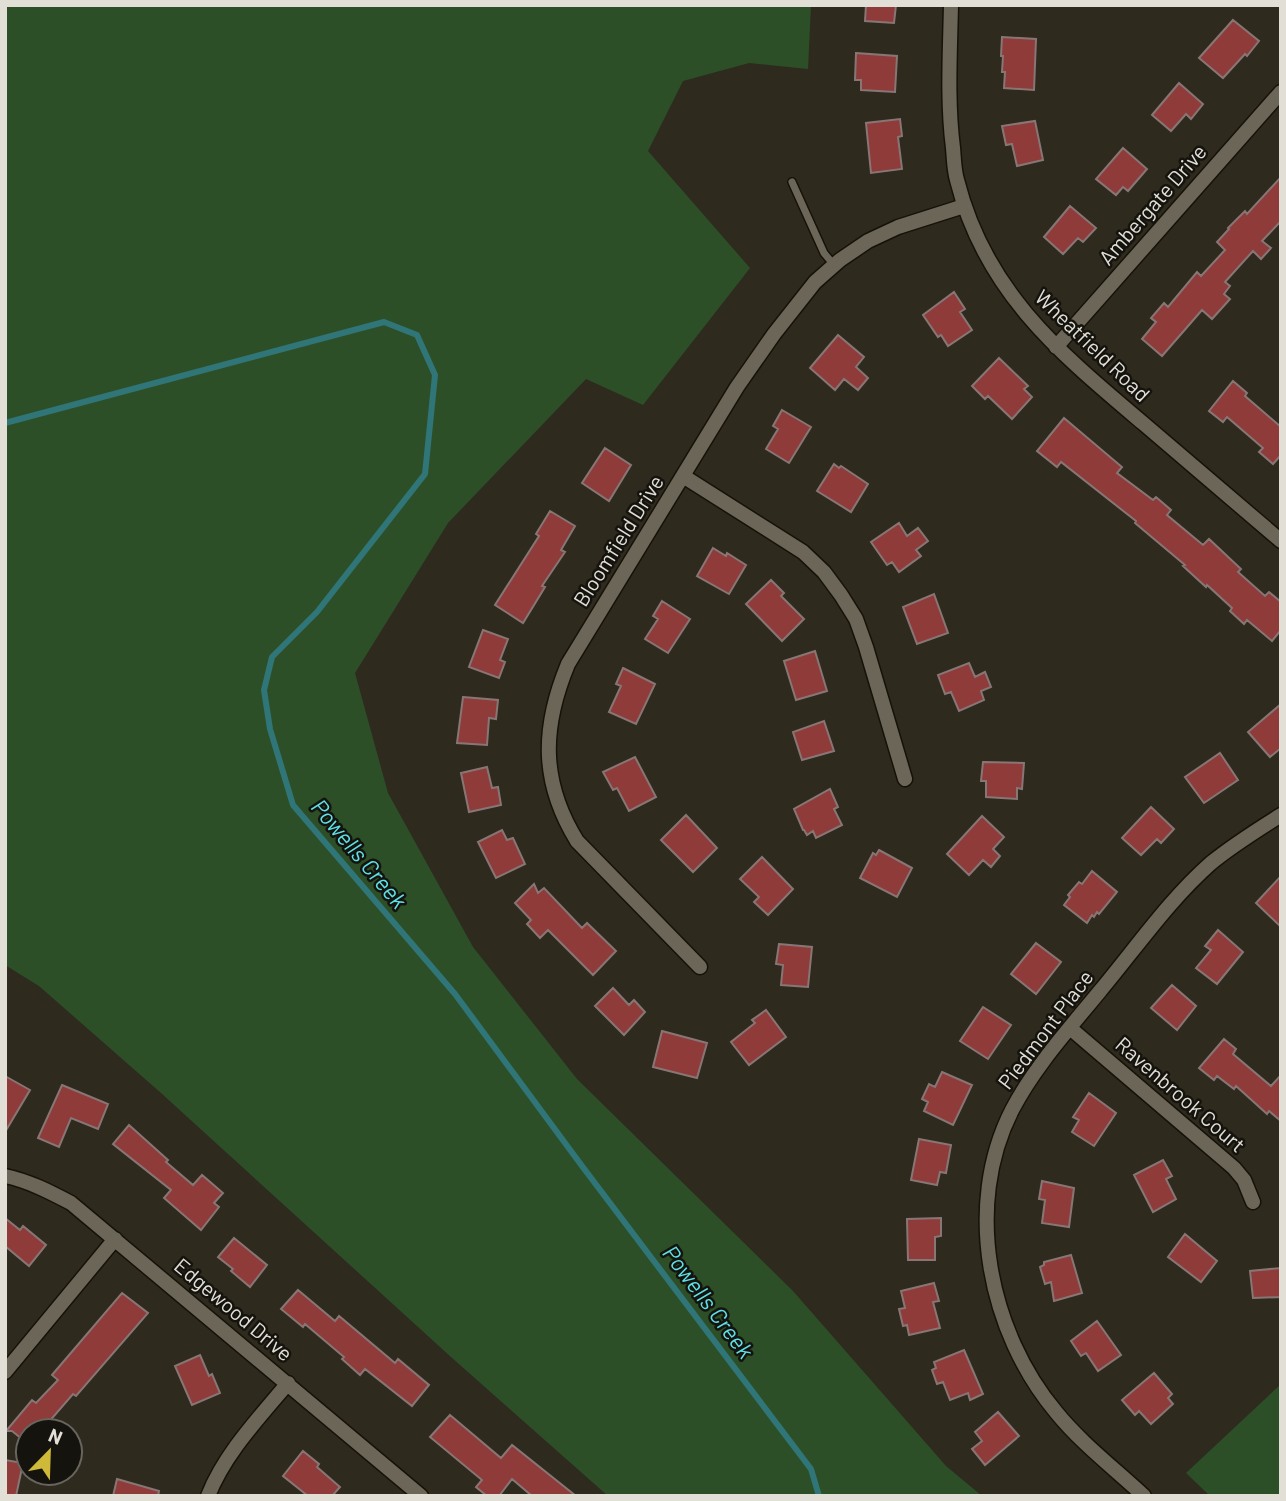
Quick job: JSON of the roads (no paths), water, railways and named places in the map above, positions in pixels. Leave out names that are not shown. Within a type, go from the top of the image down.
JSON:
[{"type":"street","name":"Wheatfield Road","points":[[951,5],[950,126],[956,177],[964,206],[997,275],[1021,309],[1056,347],[1281,541]]},
{"type":"street","name":"Ambergate Drive","points":[[1056,347],[1281,92]]},
{"type":"street","name":"Bloomfield Drive","points":[[700,967],[577,841],[568,826],[555,795],[550,768],[548,740],[557,690],[568,664],[737,387],[815,282],[868,241],[898,227],[964,206]]},
{"type":"street","points":[[683,477],[803,552],[824,572],[841,594],[856,620],[866,647],[905,779]]},
{"type":"street","name":"Piedmont Place","points":[[1144,1496],[1055,1412],[1034,1383],[1013,1346],[1000,1312],[988,1250],[987,1208],[991,1175],[1011,1112],[1027,1083],[1070,1028],[1178,895],[1246,836],[1280,816]]},
{"type":"street","name":"Ravenbrook Court","points":[[1070,1028],[1234,1168],[1244,1180],[1253,1202]]},
{"type":"street","name":"Edgewood Drive","points":[[5,1176],[45,1189],[71,1203],[421,1496]]},
{"type":"street","points":[[5,1372],[115,1239]]},
{"type":"street","points":[[208,1496],[227,1457],[288,1383]]},
{"type":"lane","points":[[792,182],[824,253],[834,265]]},
{"type":"waterway","name":"Powells Creek","points":[[5,423],[384,322],[417,335],[435,375],[425,474],[317,612],[272,657],[264,690],[270,729],[293,805],[455,994],[811,1469],[819,1496]]}]
